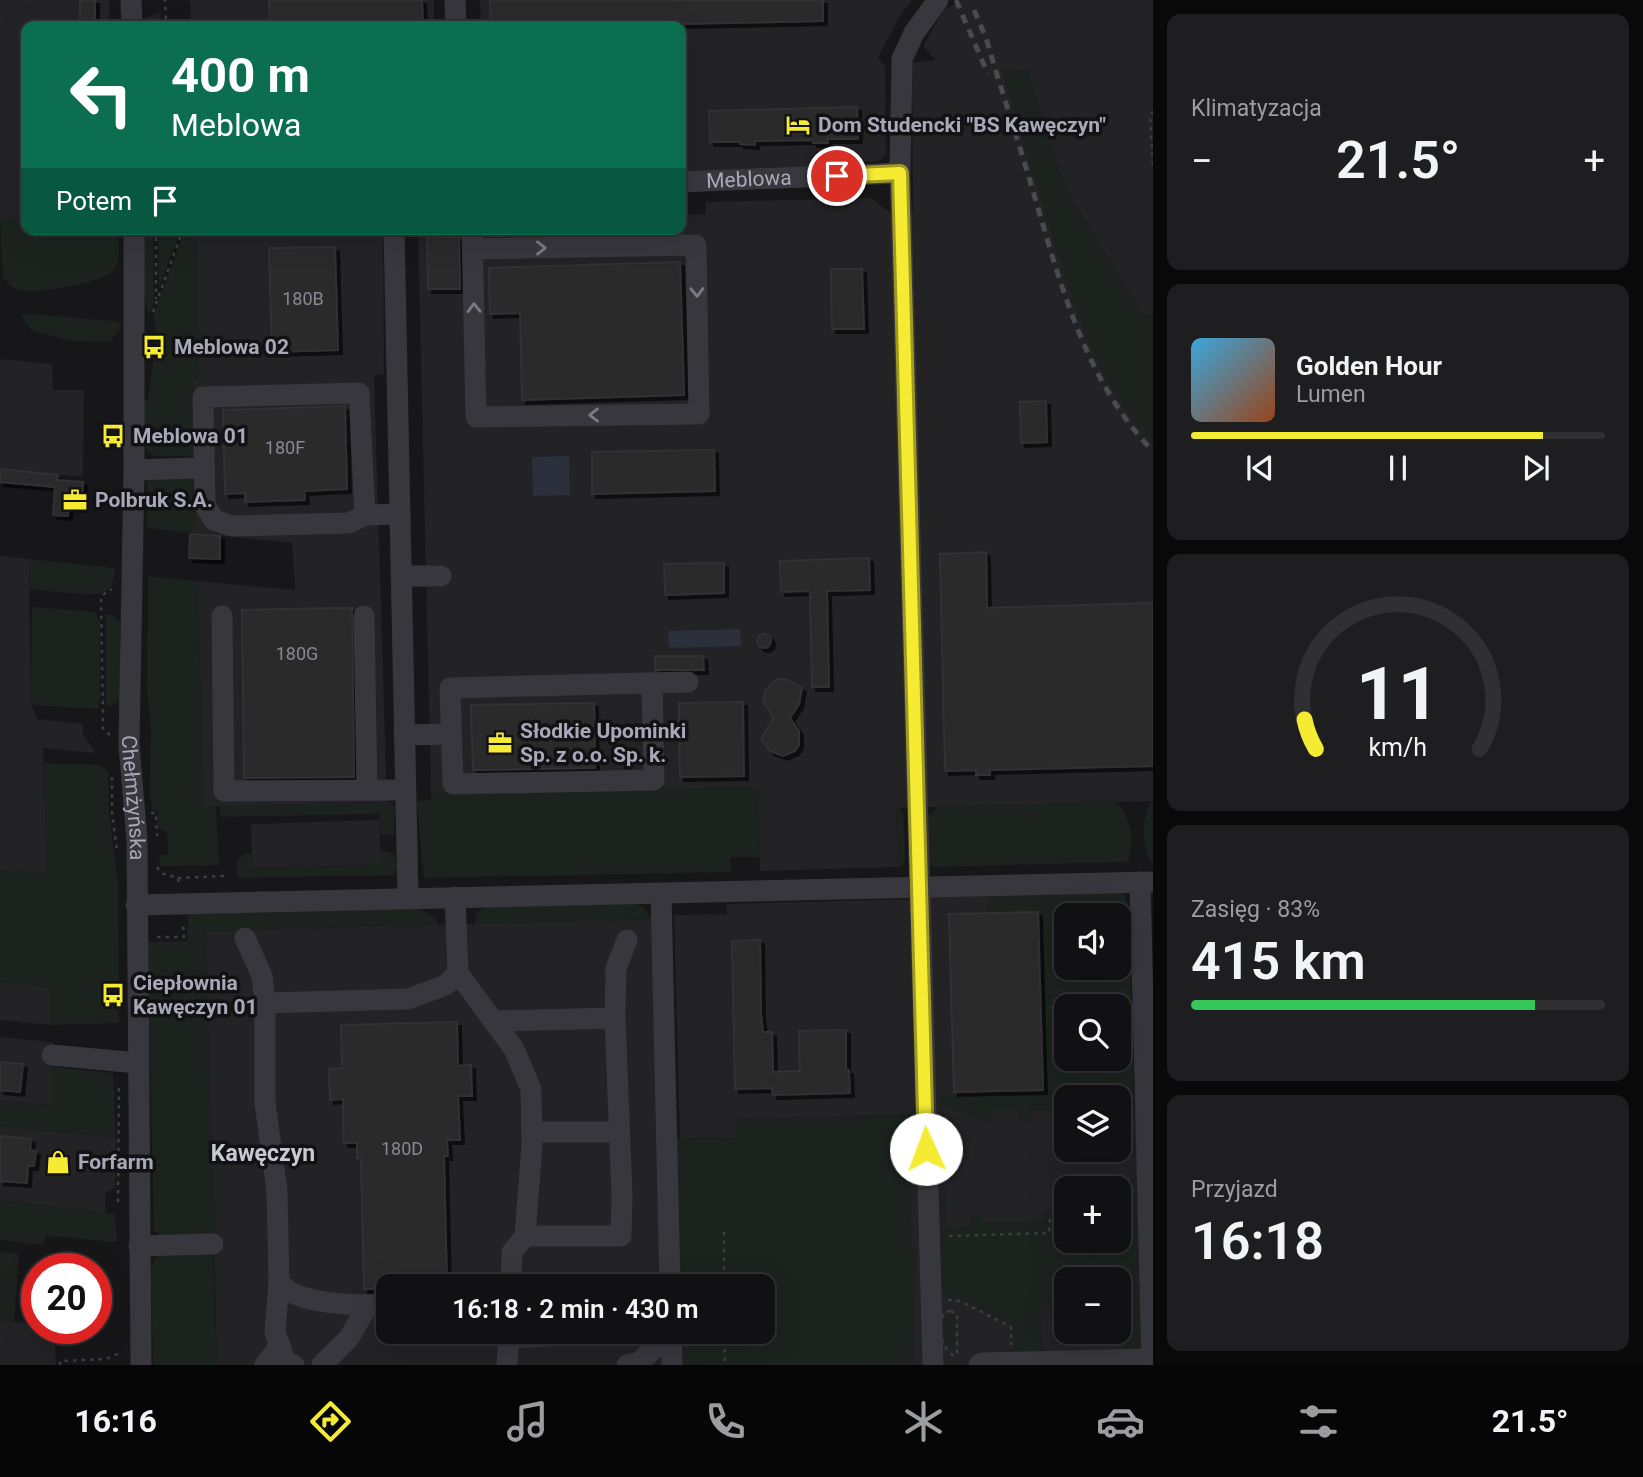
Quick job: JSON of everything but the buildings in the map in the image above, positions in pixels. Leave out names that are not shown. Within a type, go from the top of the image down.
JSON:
[{"type":"street","points":[[131,0],[132,21]]},
{"type":"street","points":[[455,0],[456,21]]},
{"type":"street","points":[[933,1365],[900,173],[902,59],[914,33],[938,0]]},
{"type":"street","name":"Meblowa","points":[[686,182],[900,173]]},
{"type":"street","name":"Chełmżyńska","points":[[134,235],[130,745],[135,813],[141,1365]]},
{"type":"street","points":[[394,235],[408,897]]},
{"type":"street","points":[[674,237],[696,245],[699,414],[476,417],[473,239],[674,237]]},
{"type":"street","points":[[365,514],[359,393],[203,397],[205,505],[214,520],[232,526],[349,523],[365,514],[400,514]]},
{"type":"street","points":[[134,470],[195,468]]},
{"type":"street","points":[[401,576],[441,576]]},
{"type":"street","points":[[222,616],[225,791],[405,790]]},
{"type":"street","points":[[365,616],[367,790]]},
{"type":"street","points":[[652,683],[654,780],[453,784],[450,688],[688,682]]},
{"type":"street","points":[[404,735],[451,734]]},
{"type":"street","points":[[136,905],[1147,882],[1152,1362],[979,1365]]},
{"type":"street","points":[[661,894],[670,1274]]},
{"type":"street","points":[[455,897],[458,973],[514,1049],[531,1089],[532,1132],[525,1236],[512,1252],[511,1274]]},
{"type":"street","points":[[245,938],[262,976],[265,1003],[265,1103],[277,1191],[279,1282],[275,1332],[285,1361],[293,1365]]},
{"type":"street","points":[[525,1236],[621,1236],[616,968],[627,940]]},
{"type":"street","points":[[265,1003],[408,999],[446,985],[458,973]]},
{"type":"street","points":[[494,1021],[615,1018]]},
{"type":"street","points":[[52,1055],[138,1063]]},
{"type":"street","points":[[532,1132],[620,1132]]},
{"type":"street","points":[[139,1246],[213,1244]]},
{"type":"street","points":[[279,1282],[292,1293],[322,1300],[376,1305]]},
{"type":"street","points":[[322,1365],[376,1307]]},
{"type":"street","points":[[507,1365],[508,1344]]},
{"type":"street","points":[[627,1365],[638,1363],[659,1344]]},
{"type":"street","points":[[666,1344],[672,1365]]},
{"type":"street","points":[[265,1365],[280,1345]]},
{"type":"path","points":[[164,21],[165,0]]},
{"type":"path","points":[[1153,111],[1150,116],[1153,167]]},
{"type":"path","points":[[156,235],[156,303]]},
{"type":"path","points":[[135,813],[156,813],[157,844]]},
{"type":"path","points":[[157,867],[161,873],[178,877],[226,876]]},
{"type":"path","points":[[152,937],[184,937],[178,877]]},
{"type":"path","points":[[941,1236],[1049,1233],[1050,1217],[1054,1214]]},
{"type":"path","points":[[724,1232],[724,1274]]},
{"type":"path","points":[[944,1299],[960,1301],[1012,1327],[1011,1346]]},
{"type":"path","points":[[724,1344],[725,1365]]},
{"type":"path","points":[[60,1365],[60,1361],[106,1359],[128,1346]]},
{"type":"shaded area","points":[[0,0],[109,0],[109,21],[21,21],[21,215],[7,220],[0,219]]},
{"type":"shaded area","points":[[190,0],[434,0],[434,21],[191,21]]},
{"type":"shaded area","points":[[480,0],[912,0],[900,16],[878,57],[885,67],[886,153],[880,161],[863,162],[863,168],[686,173],[686,21],[481,21]]},
{"type":"shaded area","points":[[961,0],[1153,0],[1153,314],[1143,316],[1064,185],[1027,71],[1002,69],[1069,286],[1088,338],[1120,399],[1153,442],[1153,801],[896,808],[898,867],[760,871],[758,787],[431,793],[418,235],[686,235],[686,215],[706,214],[706,202],[871,198],[889,212],[913,211],[912,63],[936,60],[923,46],[944,10]]},
{"type":"shaded area","points":[[161,12],[160,21],[145,21],[147,17]]},
{"type":"shaded area","points":[[1002,68],[1027,70],[1064,185],[1143,316],[1153,314],[1153,442],[1116,394],[1088,339],[1067,280]]},
{"type":"shaded area","points":[[21,215],[21,235],[118,235],[119,252],[115,268],[105,276],[65,287],[35,291],[14,288],[3,278],[0,219],[7,220]]},
{"type":"shaded area","points":[[143,235],[153,235],[154,303],[149,315],[142,292]]},
{"type":"shaded area","points":[[158,235],[179,235],[159,288]]},
{"type":"shaded area","points":[[183,235],[196,235],[199,378],[193,379],[195,456],[155,456],[149,452],[143,440],[142,401],[148,400],[154,355],[157,355],[154,314]]},
{"type":"shaded area","points":[[196,235],[383,235],[384,374],[374,375],[387,802],[203,807],[198,581],[295,590],[292,543],[196,533],[193,379],[199,378]]},
{"type":"shaded area","points":[[21,315],[112,321],[118,322],[121,327],[110,342],[70,341],[31,330]]},
{"type":"shaded area","points":[[0,359],[52,364],[53,390],[84,390],[83,477],[0,469]]},
{"type":"shaded area","points":[[153,477],[195,477],[196,533],[147,528],[147,481]]},
{"type":"shaded area","points":[[0,556],[29,559],[31,702],[37,719],[83,724],[83,735],[96,753],[43,748],[47,875],[0,870]]},
{"type":"shaded area","points":[[29,559],[115,568],[113,580],[108,590],[93,594],[30,589]]},
{"type":"shaded area","points":[[148,576],[198,581],[203,806],[216,806],[219,865],[161,866],[159,863],[160,855],[168,855],[167,832],[158,828],[158,811],[152,809],[150,795]]},
{"type":"shaded area","points":[[32,607],[97,612],[97,619],[100,621],[98,709],[34,705],[31,702]]},
{"type":"shaded area","points":[[106,614],[113,615],[120,622],[120,700],[108,707],[106,701]]},
{"type":"shaded area","points":[[44,763],[100,765],[108,771],[109,812],[118,883],[119,984],[110,984],[110,1005],[118,1007],[119,1023],[51,1025],[50,987],[0,982],[0,870],[47,874]]},
{"type":"shaded area","points":[[758,787],[760,857],[730,857],[731,872],[424,878],[417,801],[431,800],[431,793]]},
{"type":"shaded area","points":[[1151,801],[1153,862],[1147,855],[1144,832]]},
{"type":"shaded area","points":[[392,802],[395,810],[394,835],[380,834],[379,814],[220,817],[220,806]]},
{"type":"shaded area","points":[[1116,802],[1125,815],[1130,830],[1128,862],[932,867],[927,861],[926,818],[938,807]]},
{"type":"shaded area","points":[[896,808],[900,808],[904,817],[905,861],[902,867],[898,867]]},
{"type":"shaded area","points":[[379,820],[381,864],[252,868],[251,824]]},
{"type":"shaded area","points":[[380,851],[391,852],[395,858],[395,875],[237,878],[237,861],[244,854],[252,854],[253,868],[380,864]]},
{"type":"shaded area","points":[[1122,890],[1127,903],[1054,903],[1054,980],[1131,980],[1134,1104],[1135,1114],[1138,1114],[1136,1158],[1131,1158],[1131,1085],[1054,1085],[1054,1110],[1030,1111],[1030,1122],[1019,1121],[1018,1111],[991,1111],[991,1122],[985,1122],[947,1107],[934,1106],[934,1099],[947,1096],[1043,1093],[1038,912],[986,913],[986,894]]},
{"type":"shaded area","points":[[986,894],[1038,912],[1043,1094],[947,1096],[934,1099],[928,896]]},
{"type":"shaded area","points":[[913,899],[919,1115],[736,1119],[736,1137],[680,1138],[674,915],[727,914],[726,904]]},
{"type":"shaded area","points":[[620,901],[642,906],[652,919],[475,924],[477,912],[489,905]]},
{"type":"shaded area","points":[[420,909],[437,919],[437,925],[206,931],[215,1235],[163,1236],[154,1231],[147,942],[187,941],[188,914]]},
{"type":"shaded area","points":[[652,919],[661,1274],[376,1274],[376,1344],[662,1344],[663,1365],[217,1365],[206,931]]},
{"type":"shaded area","points":[[0,982],[50,987],[51,1025],[0,1020]]},
{"type":"shaded area","points":[[0,1037],[53,1042],[52,1105],[0,1101]]},
{"type":"shaded area","points":[[52,1067],[113,1073],[116,1138],[0,1126],[0,1101],[52,1105]]},
{"type":"shaded area","points":[[1131,1104],[1134,1104],[1135,1114],[1146,1113],[1153,1365],[685,1365],[735,1344],[775,1344],[775,1281],[909,1226],[908,1149],[926,1149],[934,1106],[1054,1105],[1054,1162],[1131,1162]]},
{"type":"shaded area","points":[[908,1116],[912,1249],[916,1249],[914,1359],[911,1362],[678,1365],[677,1344],[775,1344],[775,1274],[676,1274],[671,1138],[735,1137],[735,1119]]},
{"type":"shaded area","name":"Forfarm","points":[[0,1126],[116,1138],[115,1187],[105,1193],[106,1213],[0,1200]]},
{"type":"shaded area","points":[[947,1135],[956,1139],[960,1147],[956,1156],[945,1161],[947,1228],[969,1227],[972,1217],[981,1212],[982,1222],[1044,1221],[1045,1211],[1054,1211],[1054,1253],[1131,1253],[1130,1171],[1138,1171],[1142,1338],[1135,1350],[1123,1355],[1122,1344],[1131,1344],[1131,1267],[1054,1267],[1054,1344],[1051,1306],[1041,1307],[1043,1353],[1014,1354],[1013,1327],[960,1300],[941,1296],[939,1149],[934,1148],[934,1139]]},
{"type":"shaded area","points":[[0,1200],[115,1214],[117,1242],[46,1236],[43,1245],[0,1240]]},
{"type":"shaded area","points":[[0,1252],[19,1254],[14,1322],[0,1320]]},
{"type":"shaded area","points":[[213,1254],[217,1365],[153,1365],[151,1268],[157,1256]]},
{"type":"shaded area","points":[[947,1313],[955,1316],[955,1352],[950,1350],[942,1335],[942,1323]]},
{"type":"shaded area","points":[[0,1320],[21,1322],[21,1344],[55,1344],[56,1365],[0,1365]]},
{"type":"water","points":[[569,456],[570,495],[533,496],[532,457]]},
{"type":"water","points":[[740,629],[741,646],[669,648],[668,631]]},
{"type":"railway","points":[[956,0],[988,74]]},
{"type":"railway","points":[[974,10],[986,38],[1065,295],[1078,329],[1109,394],[1129,424],[1153,451]]},
{"type":"place","name":"Dom Studencki \"BS Kawęczyn\"","points":[[798,125]]},
{"type":"place","name":"Meblowa 02","points":[[154,347]]},
{"type":"place","name":"Meblowa 01","points":[[113,436]]},
{"type":"place","name":"Polbruk S.A.","points":[[75,500]]},
{"type":"place","name":"Słodkie Upominki Sp. z o.o. Sp. k.","points":[[500,743]]},
{"type":"place","name":"Ciepłownia Kawęczyn 01","points":[[113,995]]},
{"type":"place","name":"Forfarm","points":[[58,1162]]},
{"type":"district","name":"Kawęczyn","points":[[263,1153]]},
{"type":"route","points":[[837,176],[900,173],[926,1149]]}]
